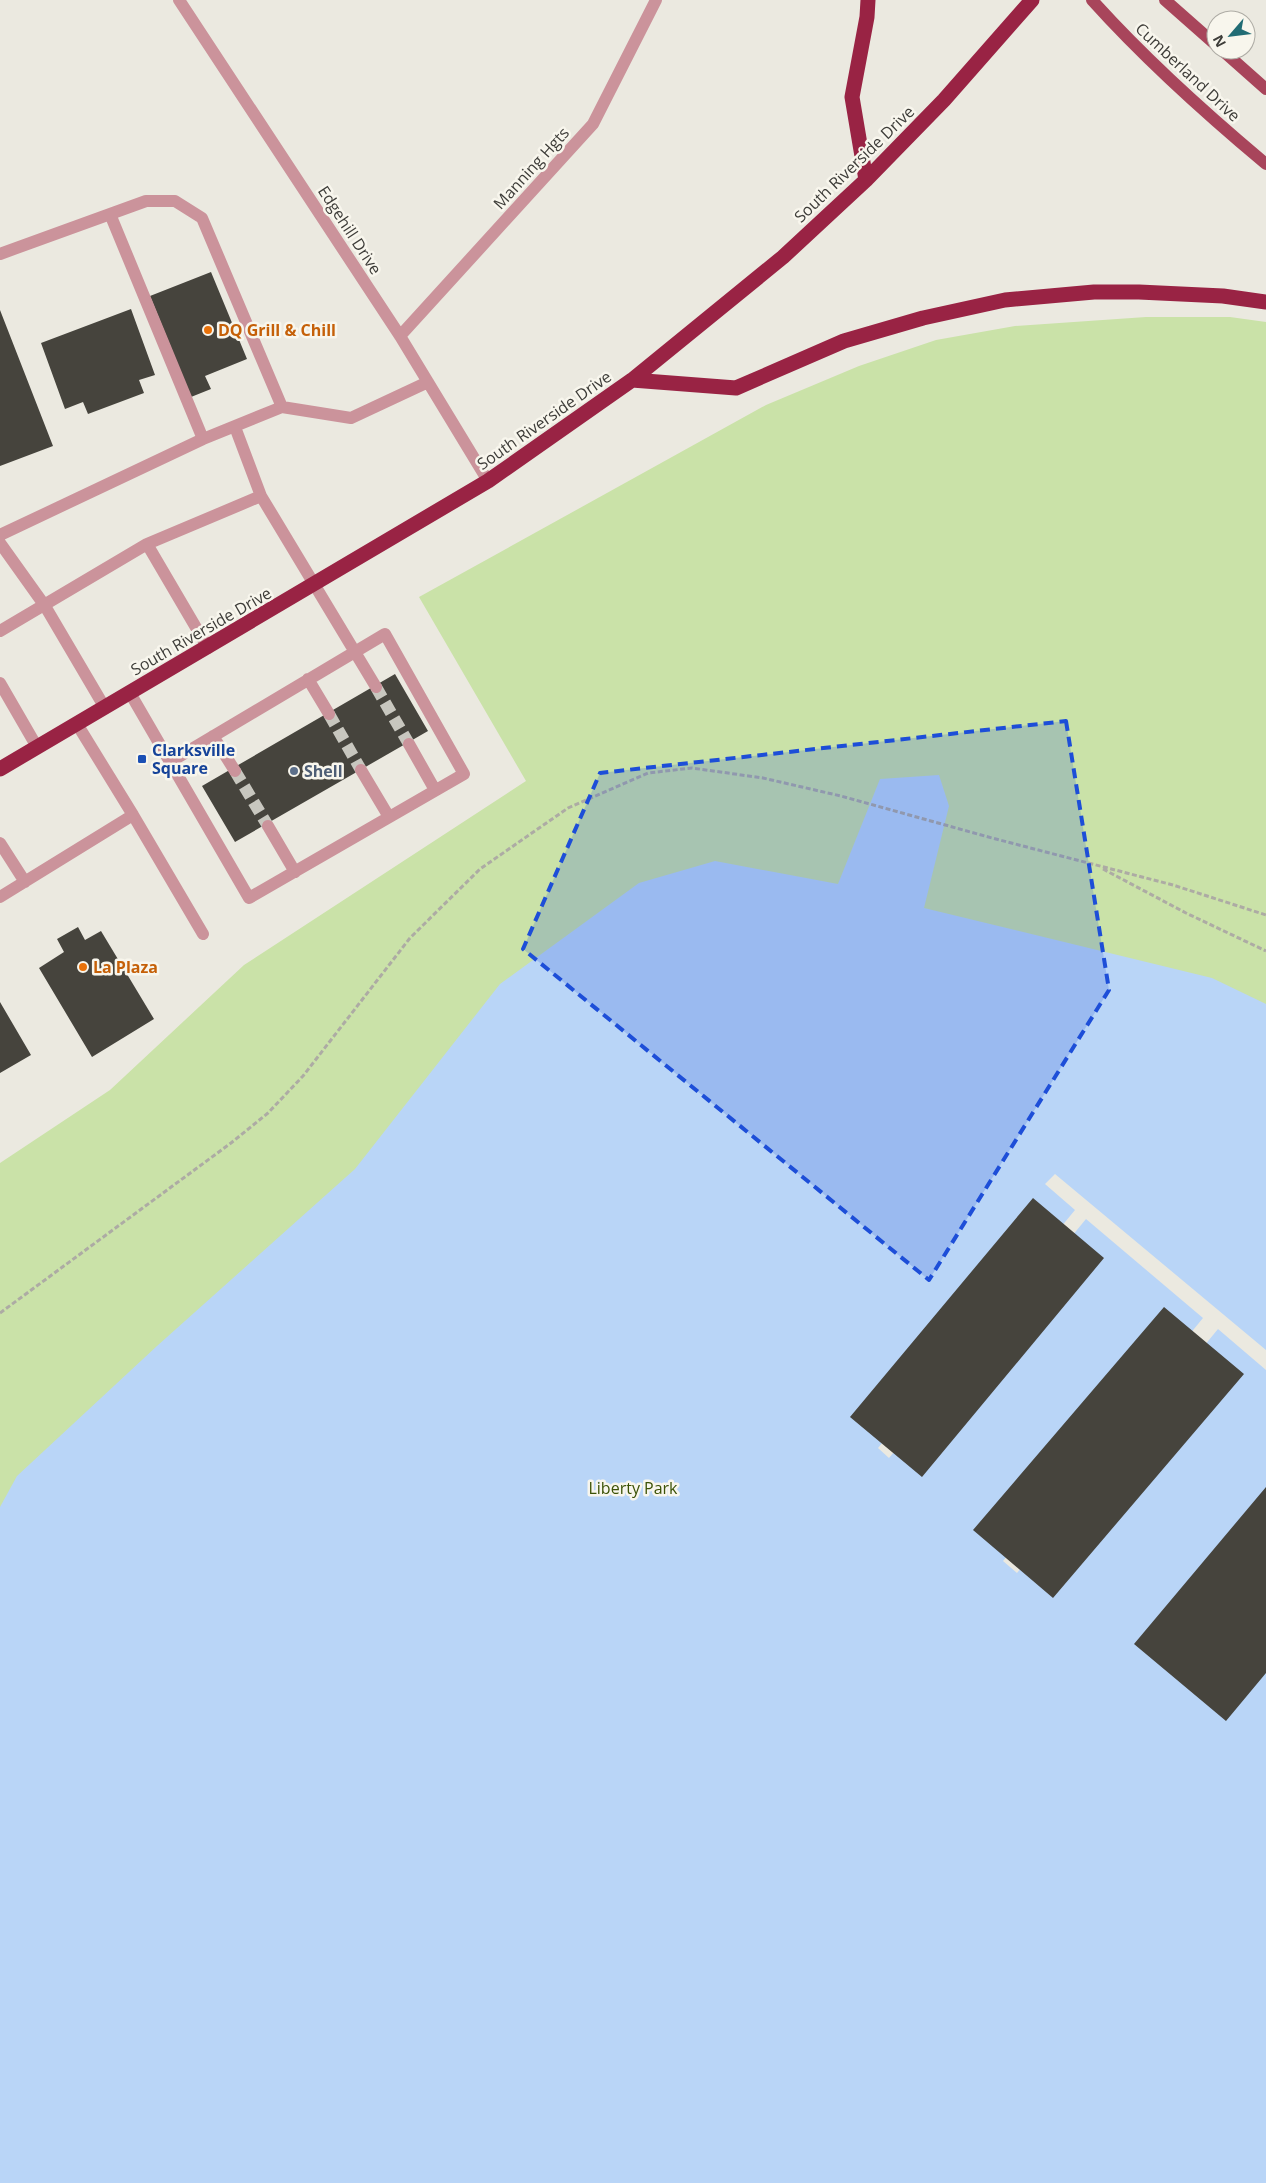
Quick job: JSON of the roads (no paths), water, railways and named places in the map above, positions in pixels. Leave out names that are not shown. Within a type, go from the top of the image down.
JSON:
[{"type":"highway","points":[[866,180],[852,97],[867,17],[868,0]]},
{"type":"highway","name":"South Riverside Drive","points":[[0,769],[314,586],[488,481],[632,380],[776,263],[866,180],[944,100],[1032,0]]},
{"type":"highway","points":[[632,380],[736,388],[844,341],[923,318],[1005,300],[1094,292],[1139,292],[1223,296],[1266,302]]},
{"type":"main road","name":"Cumberland Drive","points":[[1092,0],[1129,41],[1226,131],[1266,164]]},
{"type":"main road","points":[[1166,0],[1206,36]]},
{"type":"main road","points":[[1233,60],[1266,89]]},
{"type":"street","name":"Edgehill Drive","points":[[179,0],[400,336],[488,481]]},
{"type":"street","name":"Manning Hgts","points":[[400,336],[593,124],[656,0]]},
{"type":"street","points":[[0,254],[146,201],[175,201],[202,218],[282,407]]},
{"type":"street","points":[[110,214],[203,439]]},
{"type":"street","points":[[0,535],[203,439],[282,407],[351,418],[428,382]]},
{"type":"street","points":[[235,427],[261,496],[376,687]]},
{"type":"street","points":[[0,631],[147,544],[261,496]]},
{"type":"street","points":[[0,543],[45,606],[105,708]]},
{"type":"street","points":[[147,544],[208,648]]},
{"type":"street","points":[[130,693],[170,762],[250,898],[464,774],[385,634],[170,762]]},
{"type":"street","points":[[308,679],[329,714]]},
{"type":"street","points":[[0,683],[37,747]]},
{"type":"street","points":[[77,724],[203,934]]},
{"type":"street","points":[[213,736],[235,771]]},
{"type":"street","points":[[409,744],[436,790]]},
{"type":"street","points":[[361,770],[389,817]]},
{"type":"street","points":[[0,897],[133,815]]},
{"type":"street","points":[[268,826],[295,872]]},
{"type":"street","points":[[0,843],[25,882]]},
{"type":"water","name":"Liberty Park","points":[[939,775],[949,806],[924,908],[1212,978],[1266,1004],[1266,2183],[0,2183],[0,1507],[17,1476],[157,1346],[355,1169],[500,984],[639,883],[715,861],[838,884],[880,779]]},
{"type":"tunnel","points":[[376,687],[409,744]]},
{"type":"tunnel","points":[[329,714],[361,770]]},
{"type":"tunnel","points":[[235,771],[268,826]]},
{"type":"place","name":"DQ Grill & Chill","points":[[208,330]]},
{"type":"place","name":"Clarksville Square","points":[[142,759]]},
{"type":"place","name":"Shell","points":[[294,771]]},
{"type":"place","name":"La Plaza","points":[[83,967]]}]
